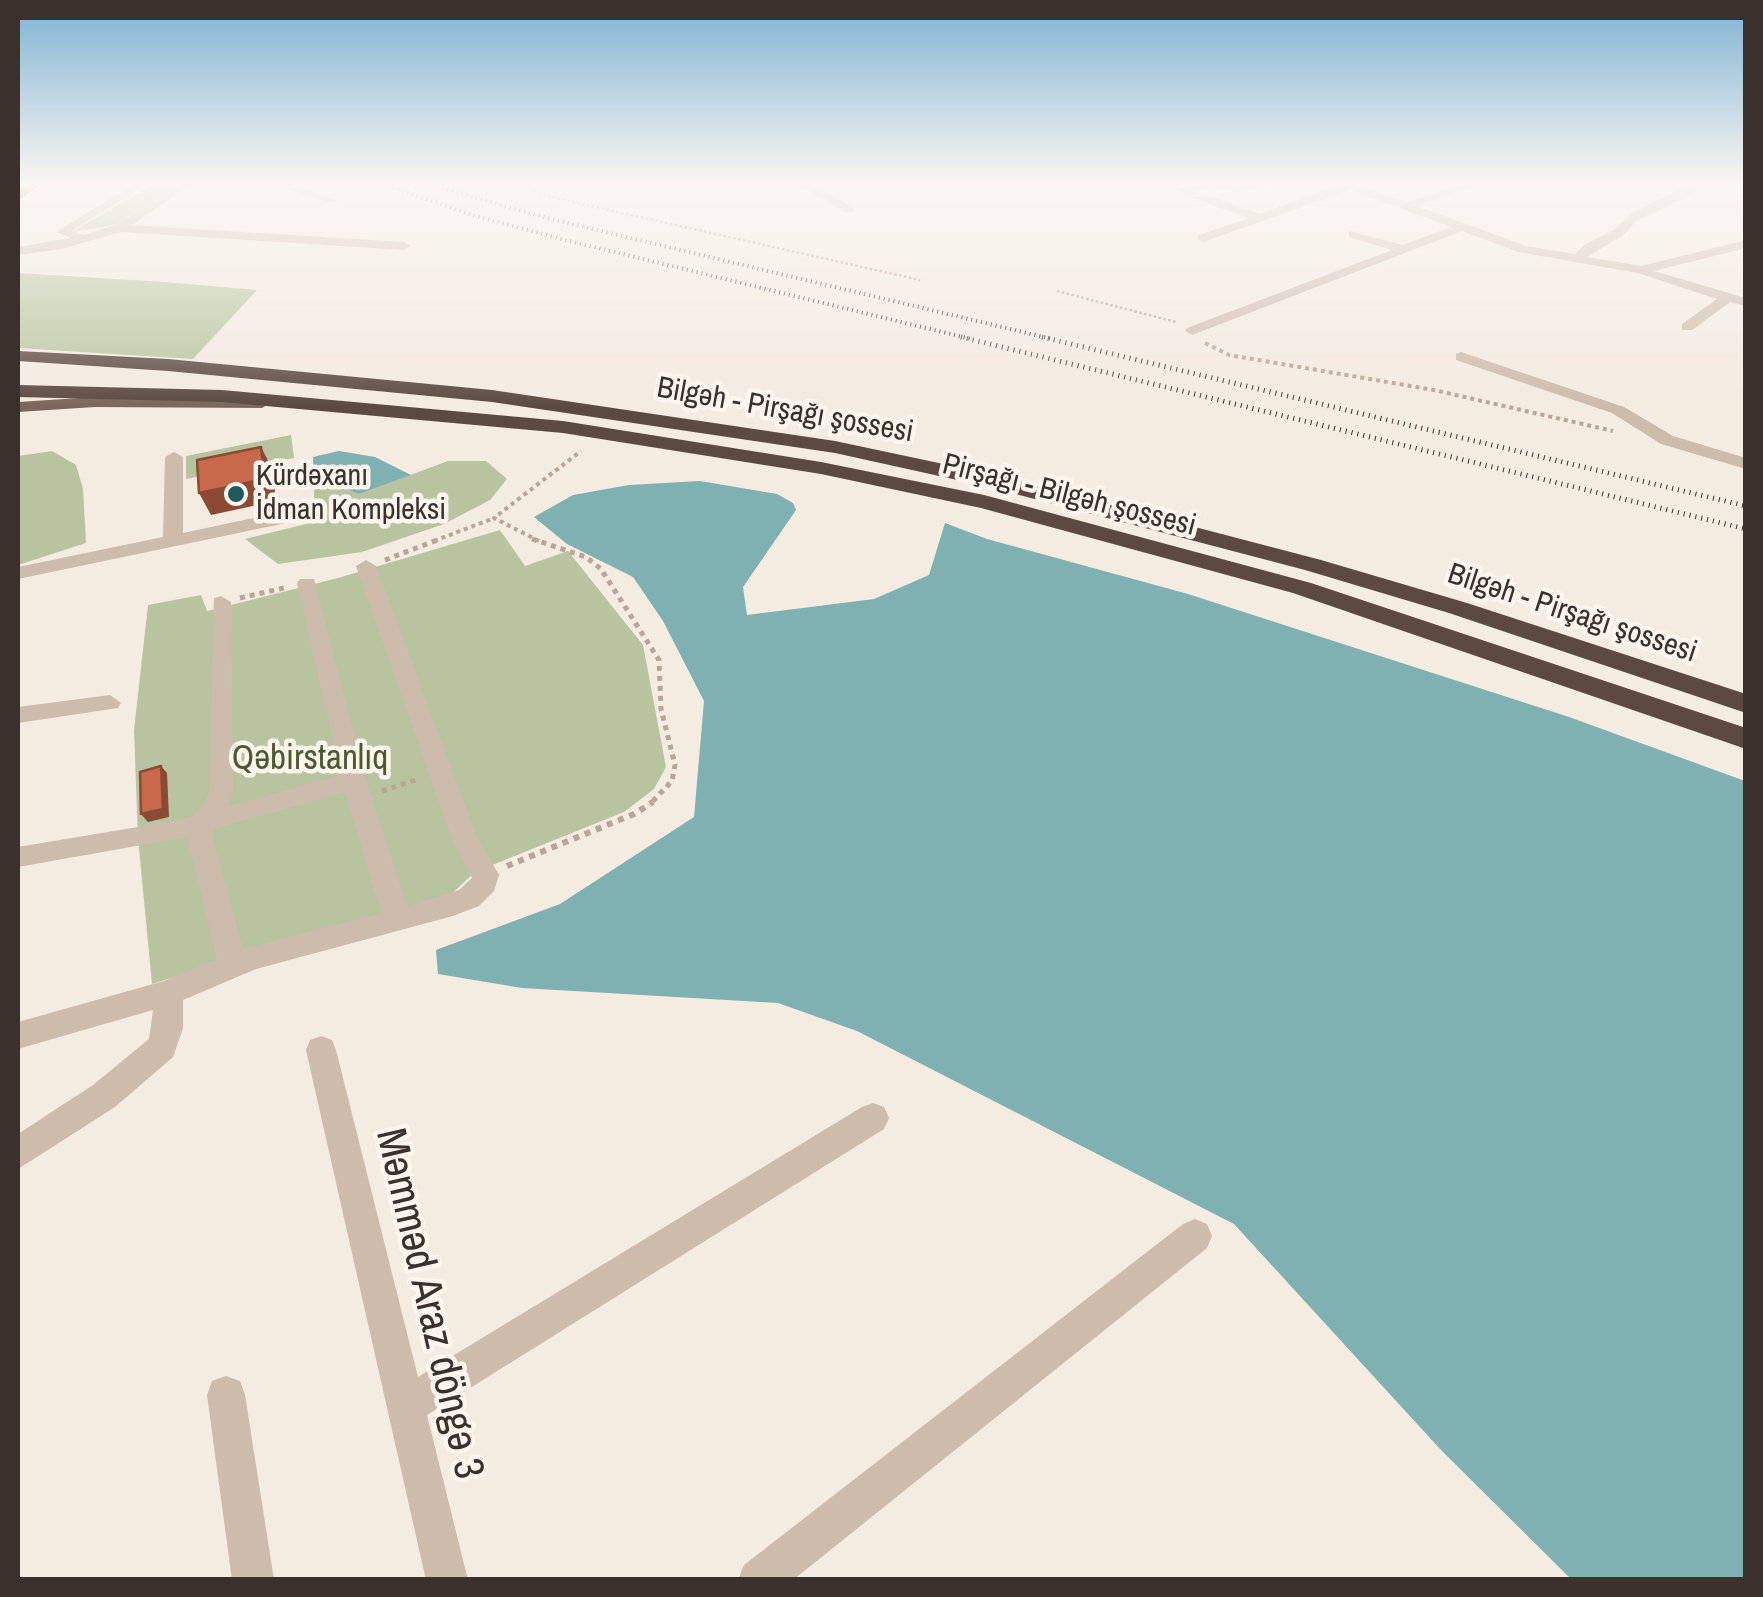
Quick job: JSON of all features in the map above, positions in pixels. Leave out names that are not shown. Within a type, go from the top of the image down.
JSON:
[{"type":"highway","points":[[18,356],[380,385]]},
{"type":"highway","points":[[18,372],[380,385]]},
{"type":"highway","name":"Bilgəh - Pirşağı şossesi","points":[[380,385],[612,410],[726,428],[992,481],[1144,518],[1422,597],[1746,704]]},
{"type":"highway","name":"Pirşağı - Bilgəh şossesi","points":[[18,391],[222,396],[355,406],[603,433],[821,468],[984,502],[1302,588],[1746,740]]},
{"type":"main road","points":[[18,407],[149,402],[355,406]]},
{"type":"street","points":[[1192,331],[1374,259]]},
{"type":"street","points":[[1569,259],[1641,270],[1746,302]]},
{"type":"street","points":[[1641,270],[1687,259]]},
{"type":"street","points":[[1687,327],[1727,298]]},
{"type":"street","points":[[1462,358],[1631,414],[1668,440],[1746,464]]},
{"type":"street","points":[[173,541],[174,457]]},
{"type":"street","points":[[18,573],[292,516]]},
{"type":"street","points":[[18,1035],[168,993],[233,966],[469,898],[484,883],[486,874],[465,839],[366,566]]},
{"type":"street","points":[[308,583],[357,789],[398,919]]},
{"type":"street","points":[[221,602],[221,791],[216,806],[203,821],[200,838],[233,966]]},
{"type":"street","points":[[18,715],[110,703]]},
{"type":"street","points":[[18,857],[138,838],[357,789]]},
{"type":"street","points":[[18,1153],[104,1096],[162,1047],[168,1028],[168,993]]},
{"type":"street","name":"Məmməd Araz döngə 3","points":[[321,1050],[447,1580]]},
{"type":"street","points":[[407,1406],[874,1118]]},
{"type":"street","points":[[759,1580],[1195,1236]]},
{"type":"street","points":[[226,1395],[253,1580]]},
{"type":"path","points":[[823,259],[920,280]]},
{"type":"path","points":[[1058,291],[1160,318],[1192,331],[1210,347],[1229,355],[1434,390],[1616,432]]},
{"type":"path","points":[[486,874],[634,814],[656,800],[672,781],[675,765],[661,708],[658,660],[610,582],[586,557],[521,536],[494,518],[603,433]]},
{"type":"path","points":[[357,789],[440,772]]},
{"type":"green space","points":[[18,273],[257,290],[193,359],[18,348]]},
{"type":"green space","points":[[291,435],[294,458],[186,479],[186,456]]},
{"type":"green space","points":[[52,451],[76,465],[83,489],[86,543],[18,565],[18,456]]},
{"type":"green space","points":[[448,461],[486,461],[507,479],[490,500],[444,524],[362,552],[278,564],[245,539],[314,522],[314,484],[332,476],[359,494]]},
{"type":"green space","name":"Qəbirstanlıq","points":[[500,530],[525,566],[568,551],[643,645],[666,767],[654,789],[624,812],[475,872],[445,900],[312,934],[152,984],[138,838],[134,730],[148,605],[201,595],[207,611],[338,578]]},
{"type":"water","points":[[339,451],[375,457],[411,475],[359,494],[339,486],[332,476],[314,484],[313,457]]},
{"type":"water","points":[[700,481],[777,494],[793,503],[796,510],[743,587],[747,615],[874,599],[929,575],[945,523],[987,539],[1188,594],[1569,717],[1745,781],[1745,1579],[1571,1579],[1441,1450],[1234,1224],[857,1031],[778,1003],[522,988],[438,974],[436,950],[560,904],[694,817],[704,701],[663,621],[633,577],[567,544],[534,517],[573,495],[629,485]]},
{"type":"building","points":[[261,447],[265,479],[199,493],[197,460]]},
{"type":"building","points":[[161,766],[163,809],[141,814],[140,772]]},
{"type":"railway","points":[[641,259],[971,339]]},
{"type":"railway","points":[[716,259],[1052,339]]},
{"type":"railway","points":[[961,337],[1746,529]]},
{"type":"railway","points":[[1042,337],[1746,506]]},
{"type":"place","name":"Kürdəxanı İdman Kompleksi","points":[[236,494]]}]
